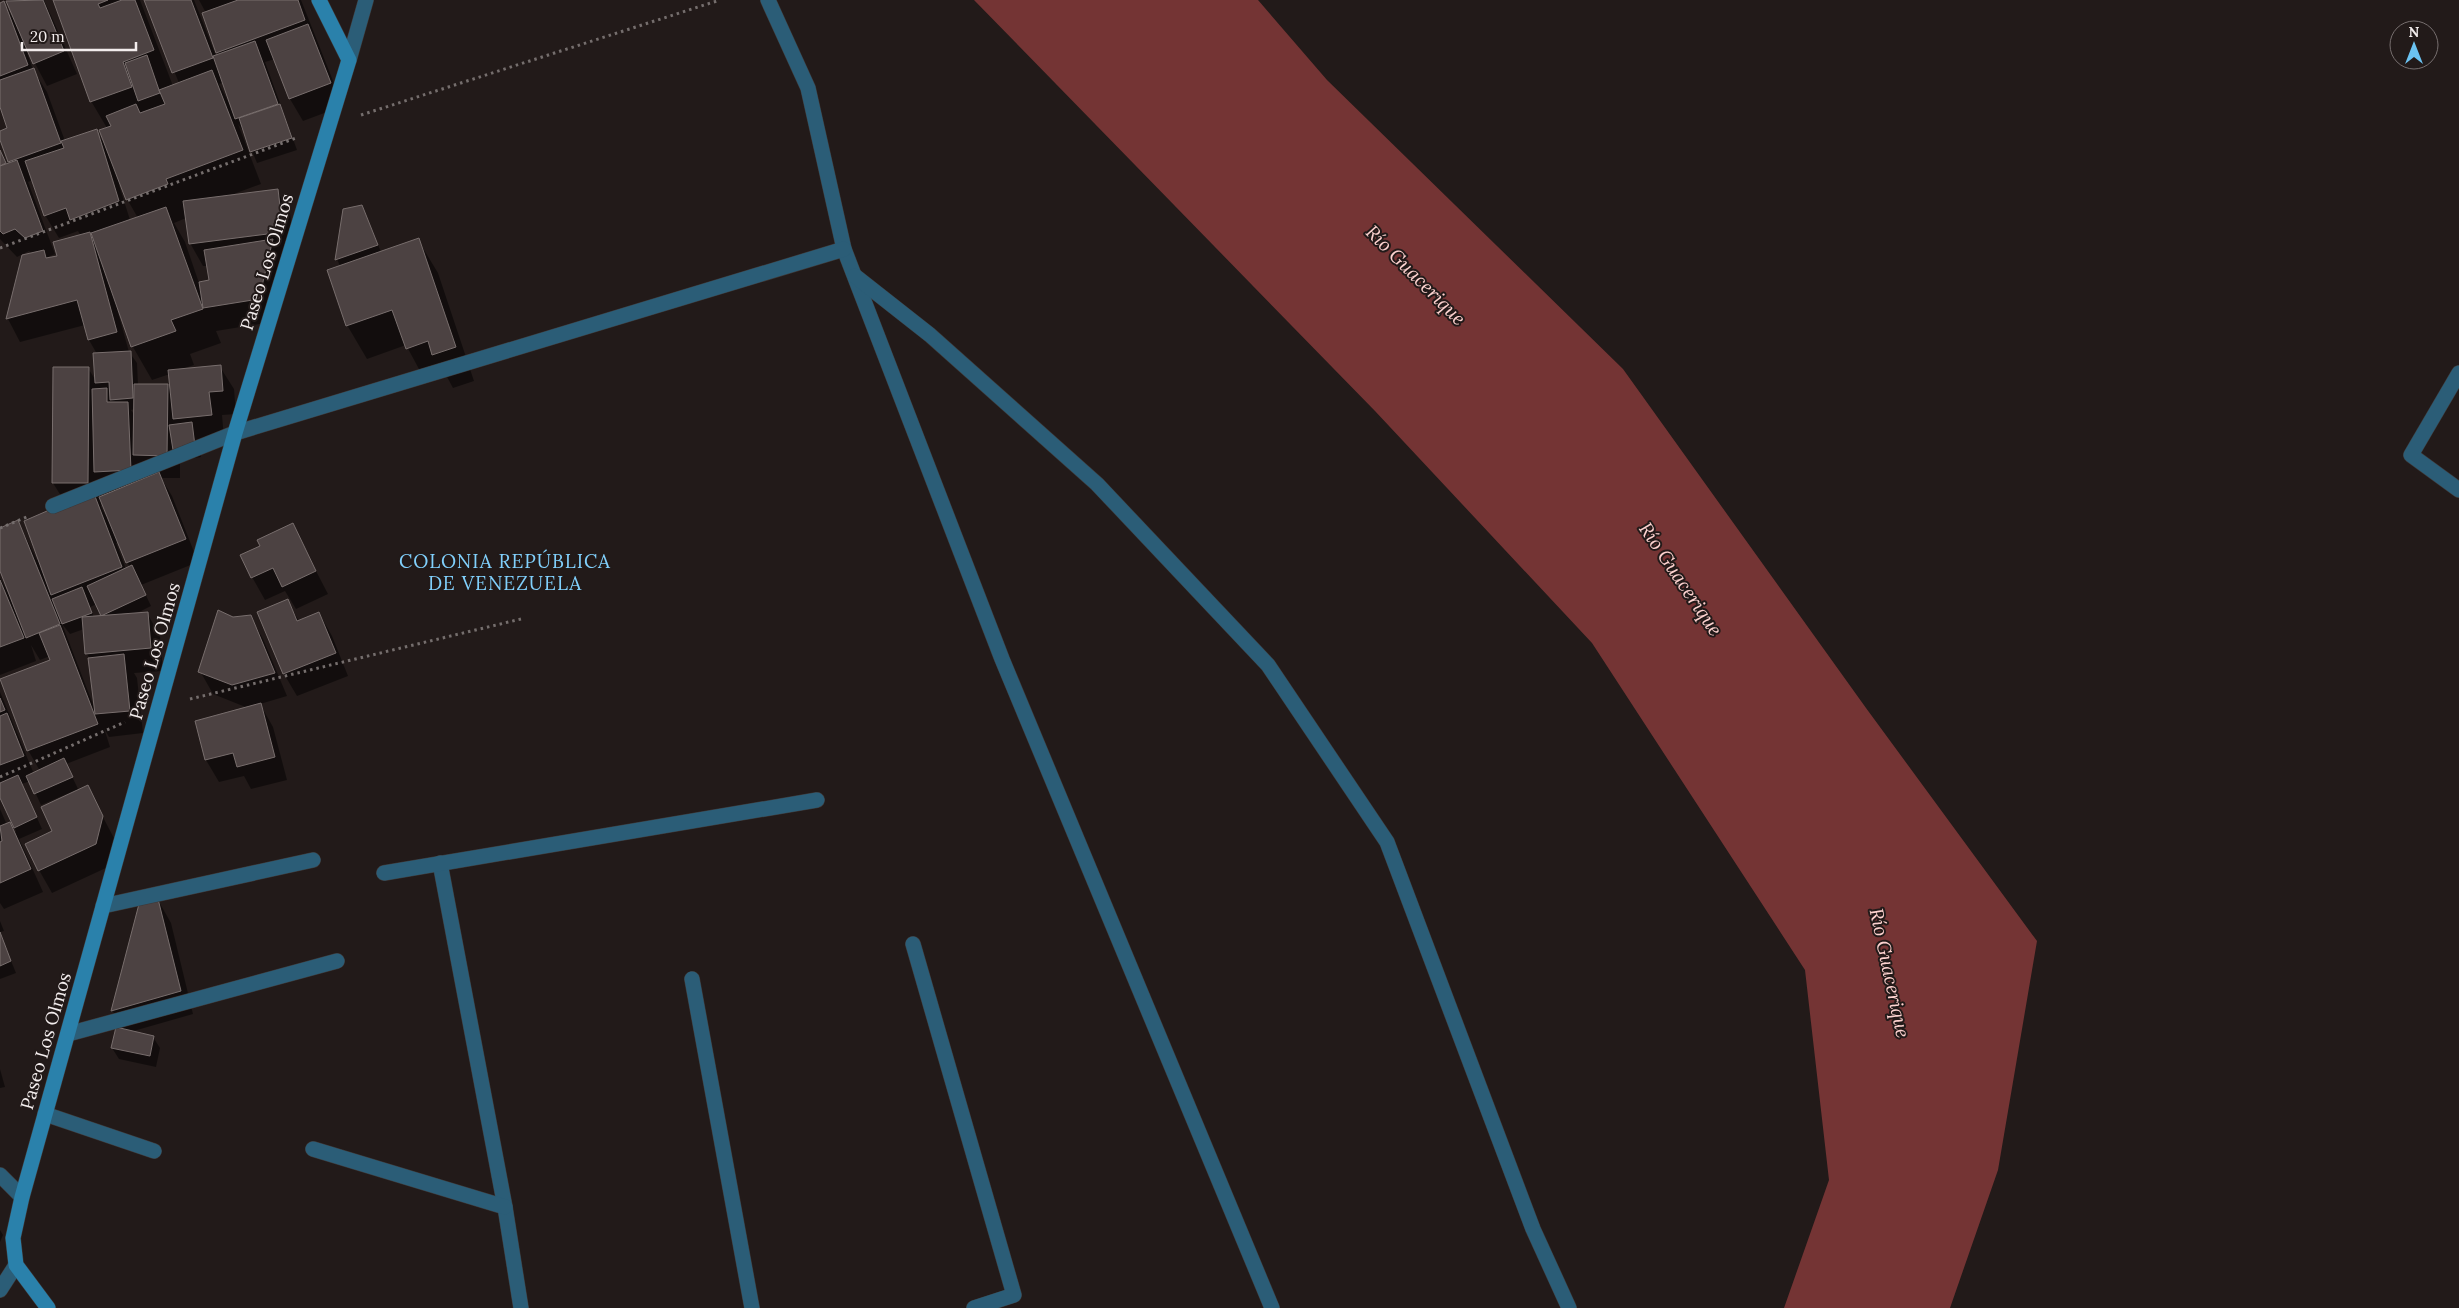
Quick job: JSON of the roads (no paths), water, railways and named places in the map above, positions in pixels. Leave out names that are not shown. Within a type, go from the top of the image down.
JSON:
[{"type":"street","points":[[319,0],[349,60]]},
{"type":"street","name":"Paseo Los Olmos","points":[[16,1265],[13,1238],[22,1197],[235,432],[366,0]]},
{"type":"street","points":[[768,0],[808,88],[844,249],[854,275],[1002,659],[1272,1308]]},
{"type":"street","points":[[53,506],[235,432],[844,249]]},
{"type":"street","points":[[854,275],[930,335],[1097,484],[1268,665],[1387,842],[1534,1229],[1569,1308]]},
{"type":"street","points":[[2459,373],[2411,455],[2459,490]]},
{"type":"street","points":[[384,873],[817,800]]},
{"type":"street","points":[[103,906],[312,860]]},
{"type":"street","points":[[440,863],[505,1207],[521,1308]]},
{"type":"street","points":[[913,944],[1014,1295],[974,1308]]},
{"type":"street","points":[[68,1034],[337,961]]},
{"type":"street","points":[[692,979],[752,1308]]},
{"type":"street","points":[[46,1114],[154,1151]]},
{"type":"street","points":[[312,1149],[505,1207]]},
{"type":"street","points":[[0,1175],[22,1197]]},
{"type":"street","points":[[0,1290],[16,1265],[50,1307]]},
{"type":"water","name":"Río Guacerique","points":[[974,0],[1258,0],[1327,80],[1623,369],[1866,708],[2037,941],[1998,1170],[1950,1308],[1784,1308],[1829,1180],[1805,970],[1592,643],[1375,411]]},
{"type":"district","name":"COLONIA REPÚBLICA DE VENEZUELA","points":[[505,572]]}]
